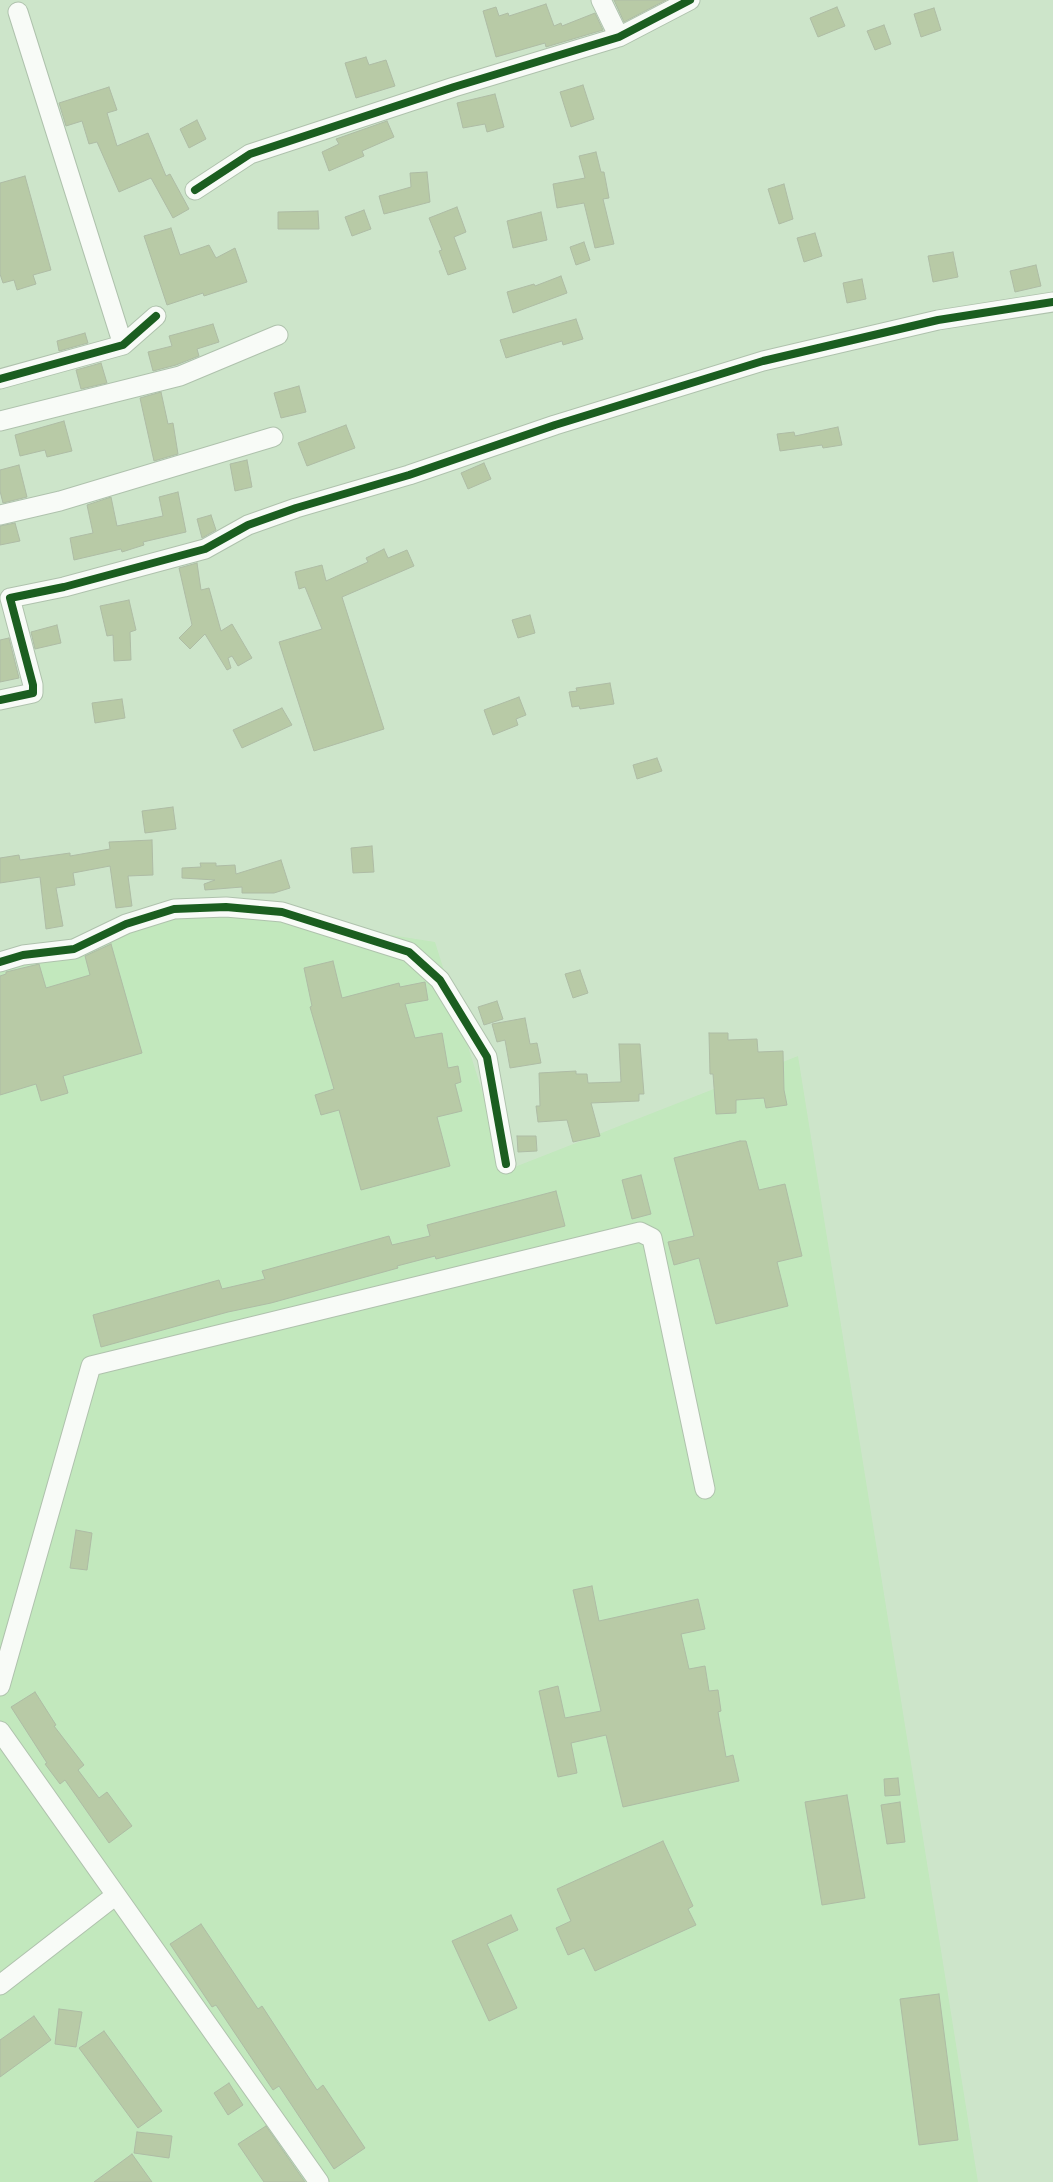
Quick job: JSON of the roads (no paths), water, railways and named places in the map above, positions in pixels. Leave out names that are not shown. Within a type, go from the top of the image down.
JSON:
[{"type":"street","points":[[601,0],[619,37]]},
{"type":"street","points":[[195,190],[250,154],[454,87],[619,37],[675,10],[690,0]]},
{"type":"street","points":[[18,12],[123,345]]},
{"type":"street","points":[[0,700],[33,693],[33,685],[10,598],[64,587],[205,549],[248,525],[296,508],[408,475],[555,425],[763,361],[938,320],[1053,302]]},
{"type":"street","points":[[0,378],[123,345],[156,316]]},
{"type":"street","points":[[0,421],[180,376],[278,335]]},
{"type":"street","points":[[0,515],[60,501],[273,437]]},
{"type":"street","points":[[0,962],[23,955],[74,949],[126,924],[174,909],[226,907],[282,912],[409,952],[440,980],[487,1056],[506,1164]]},
{"type":"street","points":[[0,1686],[91,1366],[640,1232],[652,1238],[705,1489]]},
{"type":"street","points":[[0,1731],[319,2182]]},
{"type":"street","points":[[0,1985],[116,1895]]}]
